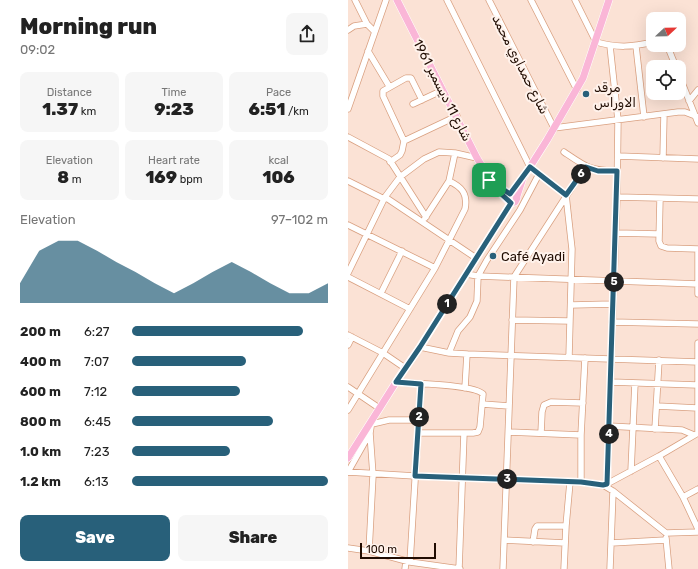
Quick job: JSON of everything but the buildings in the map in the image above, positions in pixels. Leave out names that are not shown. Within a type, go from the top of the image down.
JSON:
[{"type":"main road","name":"شارع 11 ديسمبر 1961","points":[[397,0],[489,180],[496,189],[511,197]]},
{"type":"main road","points":[[349,454],[372,422],[404,368],[420,347],[466,274],[511,197],[577,90],[596,42],[609,0]]},
{"type":"street","points":[[348,109],[386,0]]},
{"type":"street","points":[[447,0],[530,167],[566,195],[572,249],[569,357]]},
{"type":"street","name":"شارع حمداوي محمد","points":[[489,0],[554,128]]},
{"type":"street","points":[[531,0],[577,90]]},
{"type":"street","points":[[575,0],[596,42],[610,46],[636,46],[646,44]]},
{"type":"street","points":[[357,1],[367,24],[374,32]]},
{"type":"street","points":[[348,31],[354,26],[367,24]]},
{"type":"street","points":[[605,485],[611,382],[618,156],[618,120],[610,46]]},
{"type":"street","points":[[636,46],[644,117]]},
{"type":"street","points":[[368,51],[390,86]]},
{"type":"street","points":[[390,162],[400,155],[404,140],[383,96],[383,91],[406,78],[411,78],[422,100]]},
{"type":"street","points":[[412,104],[443,90]]},
{"type":"street","points":[[689,101],[698,90]]},
{"type":"street","points":[[686,93],[697,116],[698,123]]},
{"type":"street","points":[[554,128],[685,112],[697,116]]},
{"type":"street","points":[[663,158],[664,114]]},
{"type":"street","points":[[404,140],[457,116]]},
{"type":"street","points":[[348,137],[386,157],[400,177],[424,219]]},
{"type":"street","points":[[348,273],[385,198],[400,177],[424,159],[434,154],[455,152],[477,158]]},
{"type":"street","points":[[424,219],[449,181],[455,152]]},
{"type":"street","points":[[564,152],[586,167],[598,171],[617,171]]},
{"type":"street","points":[[618,156],[698,159]]},
{"type":"street","points":[[503,569],[514,277],[566,195],[586,167]]},
{"type":"street","points":[[449,353],[458,331],[470,317],[475,308],[478,295],[478,276],[520,210],[538,174]]},
{"type":"street","points":[[348,180],[424,219],[450,241],[476,258]]},
{"type":"street","points":[[348,410],[436,268],[465,209],[467,202],[463,189],[449,181]]},
{"type":"street","points":[[617,197],[698,200]]},
{"type":"street","points":[[660,199],[660,244],[664,248],[698,249],[698,294]]},
{"type":"street","points":[[348,225],[436,268]]},
{"type":"street","points":[[616,233],[659,234]]},
{"type":"street","points":[[381,293],[402,251]]},
{"type":"street","points":[[466,274],[478,276],[698,284]]},
{"type":"street","points":[[348,277],[410,309]]},
{"type":"street","points":[[571,305],[613,304]]},
{"type":"street","points":[[512,320],[569,321]]},
{"type":"street","points":[[612,322],[698,324]]},
{"type":"street","points":[[348,345],[350,336],[383,353],[404,368]]},
{"type":"street","points":[[697,433],[698,343]]},
{"type":"street","points":[[420,347],[449,353],[467,354],[698,360]]},
{"type":"street","points":[[465,388],[467,354]]},
{"type":"street","points":[[581,482],[581,435],[585,358]]},
{"type":"street","points":[[656,428],[659,360]]},
{"type":"street","points":[[396,382],[465,388],[482,393],[478,432],[418,433]]},
{"type":"street","points":[[611,382],[697,385]]},
{"type":"street","points":[[631,471],[635,383]]},
{"type":"street","points":[[405,569],[408,562],[421,384]]},
{"type":"street","points":[[348,387],[359,393],[379,408]]},
{"type":"street","points":[[541,433],[542,412],[544,405],[552,402],[583,403]]},
{"type":"street","points":[[482,404],[509,406]]},
{"type":"street","points":[[656,406],[697,408]]},
{"type":"street","points":[[369,552],[373,474],[370,433],[372,422],[388,420],[419,420]]},
{"type":"street","points":[[609,426],[682,430],[697,433]]},
{"type":"street","points":[[509,432],[581,435]]},
{"type":"street","points":[[370,433],[348,472],[581,482],[605,485],[666,533],[698,531],[683,497],[659,456]]},
{"type":"street","points":[[348,548],[408,562],[459,569],[464,433]]},
{"type":"street","points":[[605,485],[659,456],[697,433]]},
{"type":"street","points":[[564,569],[570,482]]},
{"type":"street","points":[[683,497],[698,489]]},
{"type":"street","points":[[610,569],[612,491]]},
{"type":"street","points":[[533,542],[535,529],[537,526],[566,526]]},
{"type":"street","points":[[666,533],[669,569]]},
{"type":"street","points":[[505,540],[565,543]]},
{"type":"street","points":[[611,542],[666,540]]},
{"type":"place","name":"مرقد الاوراس","points":[[586,94]]},
{"type":"place","name":"Café Ayadi","points":[[493,256]]},
{"type":"route","points":[[530,167],[566,195],[586,167],[598,171],[617,171],[607,484],[415,476],[421,384],[396,382],[404,368],[420,347],[511,203],[500,194],[489,180],[511,194],[530,167]]}]
